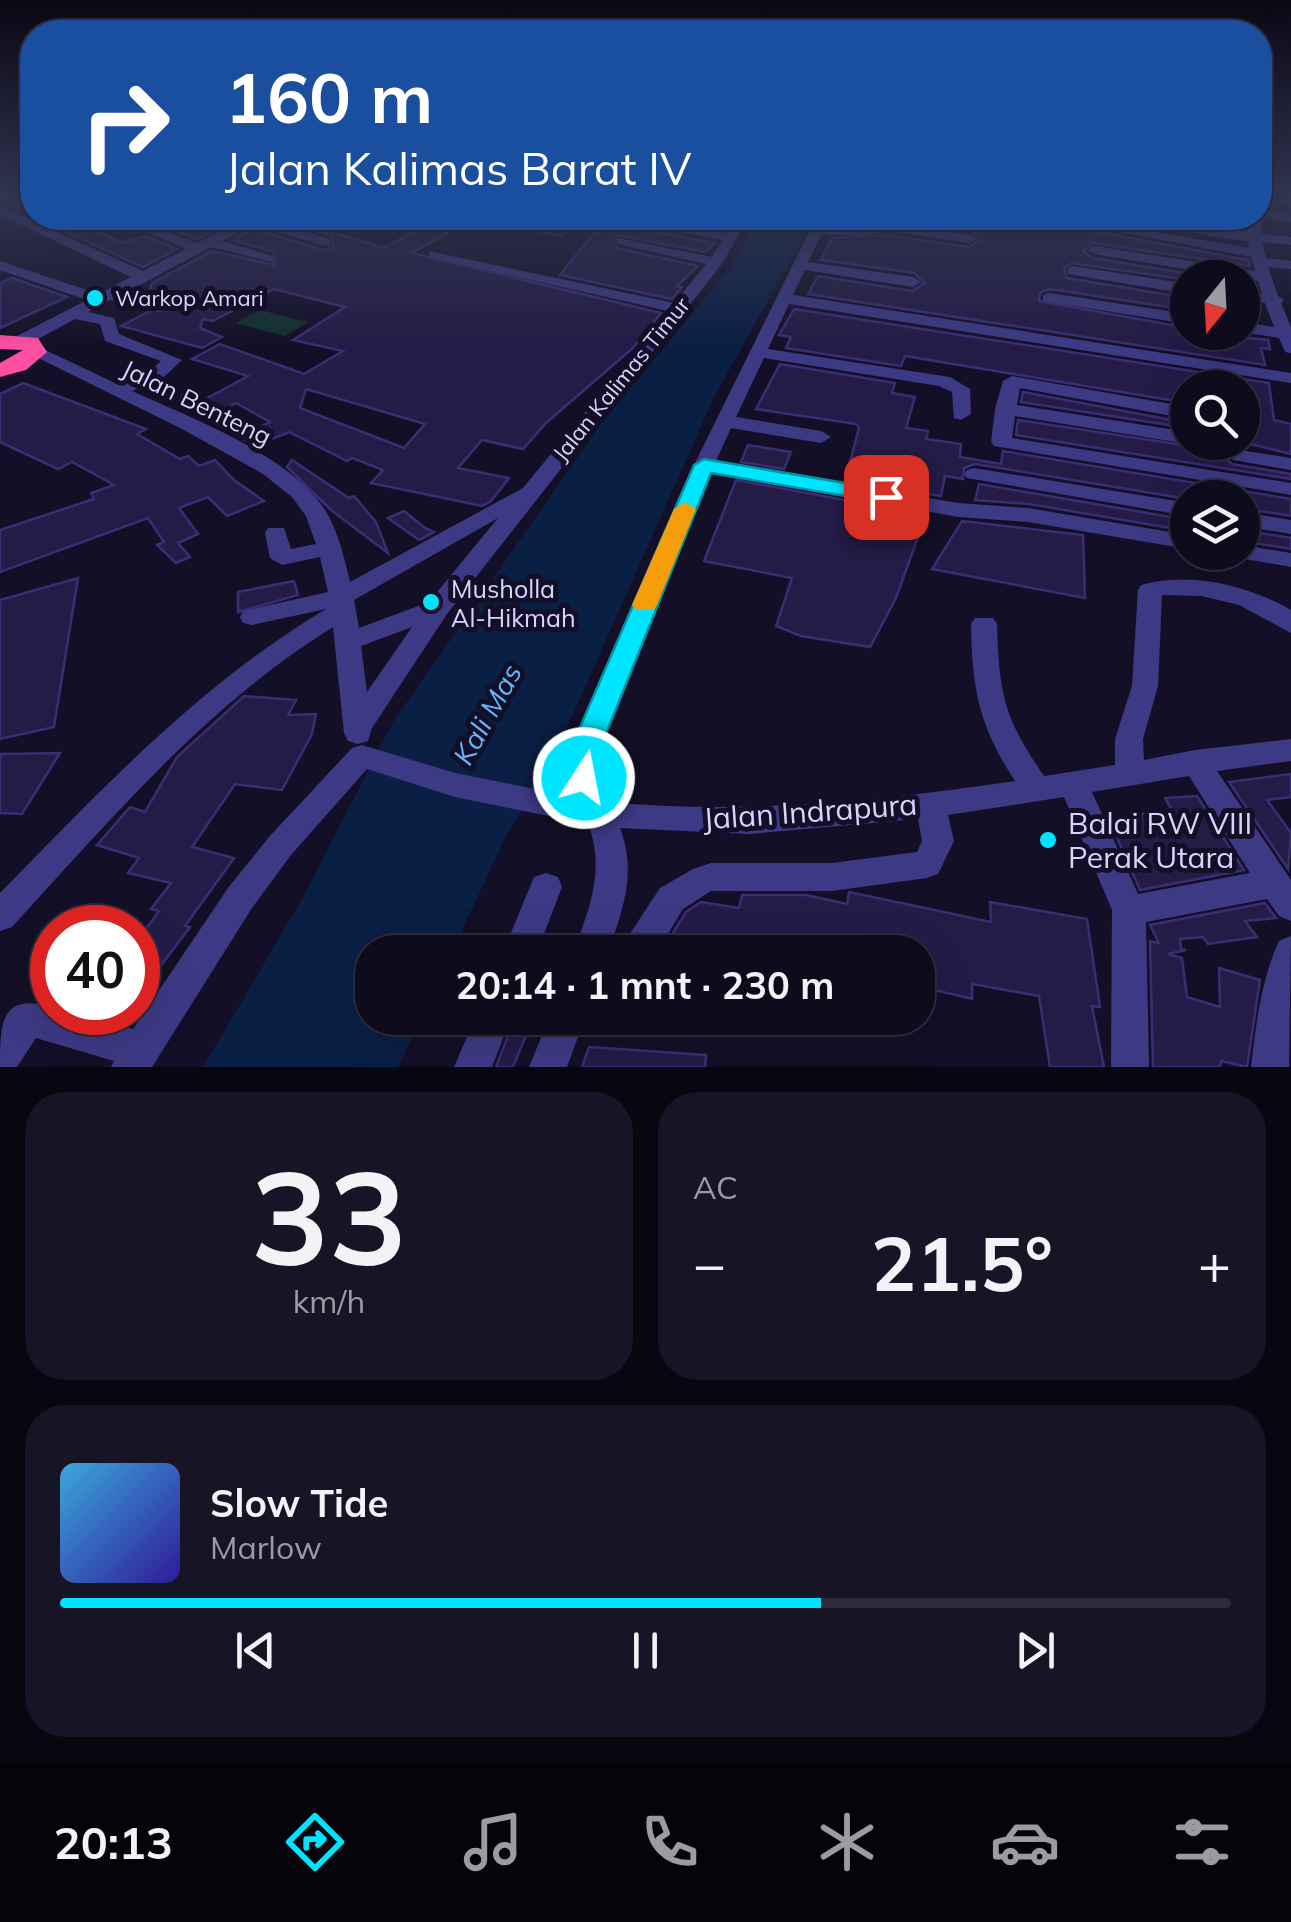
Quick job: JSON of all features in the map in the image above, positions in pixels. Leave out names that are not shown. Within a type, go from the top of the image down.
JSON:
[{"type":"highway","points":[[0,370],[18,365],[19,345]]},
{"type":"street","points":[[78,248],[140,276]]},
{"type":"street","points":[[19,345],[194,248]]},
{"type":"street","points":[[219,248],[268,258]]},
{"type":"street","points":[[653,248],[716,262]]},
{"type":"street","name":"Jalan Kalimas Timur","points":[[364,748],[438,608],[725,248]]},
{"type":"street","points":[[598,935],[610,898],[612,846],[584,778],[588,741],[704,465],[808,248]]},
{"type":"street","points":[[1141,248],[1276,300]]},
{"type":"street","points":[[1257,248],[1276,300]]},
{"type":"street","points":[[1094,250],[1276,300],[1291,290]]},
{"type":"street","points":[[434,254],[679,309]]},
{"type":"street","points":[[800,264],[913,282]]},
{"type":"street","points":[[0,265],[104,297],[154,305]]},
{"type":"street","points":[[1276,300],[1291,265]]},
{"type":"street","points":[[1074,272],[1170,286]]},
{"type":"street","points":[[782,298],[1291,378]]},
{"type":"street","points":[[1049,298],[1170,316]]},
{"type":"street","points":[[72,314],[110,318],[111,337],[174,360],[157,374],[117,391]]},
{"type":"street","name":"Jalan Benteng","points":[[19,345],[270,469],[311,505],[340,604],[364,748]]},
{"type":"street","points":[[757,352],[944,381],[961,389],[962,414]]},
{"type":"street","points":[[1170,410],[1014,381],[1010,382],[1000,442],[1291,488]]},
{"type":"street","points":[[1260,387],[1291,391]]},
{"type":"street","points":[[1004,409],[1170,435]]},
{"type":"street","points":[[724,421],[821,437]]},
{"type":"street","points":[[1260,459],[1291,464]]},
{"type":"street","points":[[704,465],[1006,516],[1028,515],[1170,539]]},
{"type":"street","points":[[974,474],[1170,507]]},
{"type":"street","name":"Jalan Kalimas Timur","points":[[0,916],[179,730],[284,642],[340,604],[532,490]]},
{"type":"street","points":[[1260,522],[1291,527]]},
{"type":"street","points":[[276,533],[282,558],[327,549]]},
{"type":"street","points":[[1260,555],[1291,560]]},
{"type":"street","points":[[1130,772],[1129,739],[1145,686],[1150,590],[1174,584],[1254,600],[1275,609],[1291,626]]},
{"type":"street","points":[[252,616],[340,604]]},
{"type":"street","points":[[346,642],[438,608]]},
{"type":"street","points":[[984,624],[986,680],[995,727],[1035,786]]},
{"type":"street","points":[[0,1059],[28,1018],[135,1058],[250,885],[364,748]]},
{"type":"street","name":"Jalan Indrapura","points":[[364,748],[532,802],[595,812],[750,821],[930,803],[1291,750]]},
{"type":"street","points":[[1130,910],[1282,894],[1196,761]]},
{"type":"street","points":[[1074,782],[1130,910],[1130,1067]]},
{"type":"street","points":[[646,935],[670,895],[692,882],[711,877],[832,877],[927,864],[938,840],[930,803]]},
{"type":"street","points":[[527,935],[546,888]]},
{"type":"street","points":[[1270,1067],[1275,1018],[1291,952]]},
{"type":"street","points":[[473,1067],[486,1035]]},
{"type":"street","points":[[548,1067],[560,1035]]},
{"type":"green space","points":[[259,310],[309,322],[285,336],[235,323]]},
{"type":"water","name":"Kali Mas","points":[[741,248],[797,248],[714,397],[550,766],[506,836],[460,935],[355,935],[355,1035],[414,1035],[398,1067],[203,1067],[301,901],[393,722],[600,425],[730,268]]},
{"type":"building","points":[[100,248],[177,249],[143,267]]},
{"type":"building","points":[[259,248],[421,248],[412,253],[661,313],[633,348],[546,423],[523,449],[482,440],[458,468],[509,478],[491,501],[482,506],[371,483],[383,470],[352,458],[347,461],[289,432],[255,446],[240,437],[270,422],[236,403],[221,410],[202,401],[248,376],[192,359],[220,344],[304,374],[343,351],[293,340],[345,307],[274,289],[213,321],[203,319],[200,328],[222,337],[202,348],[121,326],[152,310],[162,311],[163,300],[148,296],[152,283],[212,251],[275,265],[274,252]],"holes":[[[306,389],[425,424],[404,448],[300,408]]]},
{"type":"building","points":[[582,248],[617,248],[698,266],[677,286],[682,287],[672,299],[560,275]]},
{"type":"building","points":[[827,248],[1087,248],[1083,251],[1093,258],[1170,271],[1170,277],[1072,263],[1064,268],[1067,278],[1170,295],[1170,307],[1050,289],[1040,293],[1039,301],[1170,325],[1170,350],[1260,350],[1260,339],[1268,340],[1270,349],[1261,348],[1265,365],[808,294],[818,276],[912,291],[925,283],[914,273],[821,260]]},
{"type":"building","points":[[1125,248],[1183,248],[1248,260],[1209,260]]},
{"type":"building","points":[[12,278],[67,297],[0,328],[0,283]]},
{"type":"building","points":[[794,309],[1186,370],[1170,370],[1170,400],[905,356],[901,366],[786,348],[791,337],[779,335]]},
{"type":"building","points":[[780,364],[895,383],[892,393],[915,397],[906,428],[928,431],[926,439],[961,444],[960,457],[1001,464],[1003,451],[1177,480],[1170,480],[1170,496],[975,464],[964,468],[963,479],[945,476],[941,496],[845,480],[859,428],[856,424],[756,409]]},
{"type":"building","points":[[1260,382],[1269,383],[1274,420],[1291,424],[1291,454],[1260,446]]},
{"type":"building","points":[[23,383],[146,429],[137,434],[180,459],[188,456],[199,466],[215,460],[234,480],[264,501],[227,516],[208,497],[179,508],[198,534],[178,543],[190,557],[176,563],[157,545],[164,542],[148,518],[0,572],[0,530],[94,499],[91,493],[114,485],[72,462],[58,469],[0,442],[0,394]]},
{"type":"building","points":[[1023,392],[1170,420],[1170,425],[1021,402]]},
{"type":"building","points":[[1018,420],[1170,443],[1170,460],[1016,435]]},
{"type":"building","points":[[748,445],[791,452],[784,469],[741,462]]},
{"type":"building","points":[[292,460],[349,498],[354,496],[376,522],[388,553],[331,510],[287,467]]},
{"type":"building","points":[[1172,460],[1227,460],[1291,474],[1291,479]]},
{"type":"building","points":[[736,480],[926,515],[896,598],[870,647],[801,636],[776,626],[792,578],[704,561]]},
{"type":"building","points":[[979,484],[1170,517],[1170,528],[1029,504],[975,500]]},
{"type":"building","points":[[1260,494],[1291,499],[1291,516],[1260,511]]},
{"type":"building","points":[[404,511],[434,532],[419,540],[388,518]]},
{"type":"building","points":[[962,521],[1083,535],[1085,598],[932,569]]},
{"type":"building","points":[[1260,533],[1291,538],[1291,549],[1260,544]]},
{"type":"building","points":[[78,578],[54,727],[0,739],[0,600]]},
{"type":"building","points":[[294,581],[298,595],[238,612],[238,592]]},
{"type":"building","points":[[244,696],[296,700],[288,715],[316,714],[312,734],[282,790],[235,784],[192,847],[234,858],[160,967],[160,905],[154,905],[171,883],[128,873],[139,858],[97,845],[130,807],[145,812],[177,757]]},
{"type":"building","points":[[60,753],[22,814],[0,813],[0,754]]},
{"type":"building","points":[[1291,774],[1291,797],[1267,800],[1291,833],[1288,869],[1229,782]]},
{"type":"building","points":[[1197,796],[1244,870],[1140,890],[1111,824],[1130,824],[1125,816],[1172,810],[1165,798]]},
{"type":"building","points":[[849,892],[991,922],[990,902],[1087,919],[1100,1007],[1092,1006],[1104,1067],[1050,1067],[1039,996],[972,984],[972,999],[935,990],[935,935],[672,935],[686,912],[701,902],[739,908],[742,895],[806,895],[847,904]]},
{"type":"building","points":[[1265,903],[1276,918],[1245,921],[1257,937],[1208,944],[1203,937],[1180,939],[1181,949],[1186,950],[1168,954],[1182,958],[1187,997],[1220,1007],[1219,968],[1260,980],[1247,1067],[1221,1061],[1220,1067],[1153,1067],[1150,941],[1159,943],[1150,925]]},
{"type":"building","points":[[508,1035],[526,1035],[513,1067],[496,1067]]},
{"type":"building","points":[[589,1047],[706,1055],[705,1067],[582,1067]]},
{"type":"slow traffic","points":[[644,605],[685,509]]},
{"type":"place","name":"Warkop Amari","points":[[95,298]]},
{"type":"place","name":"Musholla Al-Hikmah","points":[[431,602]]},
{"type":"place","name":"Balai RW VIII Perak Utara","points":[[1048,840]]},
{"type":"route","points":[[584,778],[588,741],[704,465],[886,497]]}]
